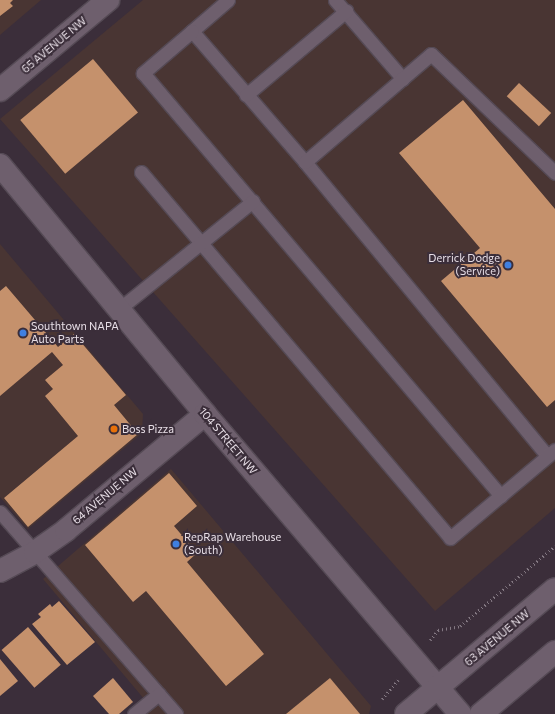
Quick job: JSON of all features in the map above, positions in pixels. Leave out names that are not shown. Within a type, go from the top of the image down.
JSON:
[{"type":"main road","name":"65 AVENUE NW","points":[[0,90],[108,0]]},
{"type":"main road","name":"104 STREET NW","points":[[0,165],[206,414],[460,714]]},
{"type":"main road","name":"64 AVENUE NW","points":[[0,571],[35,552],[66,530],[206,414]]},
{"type":"main road","name":"63 AVENUE NW","points":[[406,714],[555,589]]},
{"type":"main road","points":[[481,714],[555,652]]},
{"type":"lane","points":[[228,0],[143,73],[253,200],[501,496]]},
{"type":"lane","points":[[335,0],[403,78]]},
{"type":"lane","points":[[246,95],[346,11]]},
{"type":"lane","points":[[141,172],[450,538],[551,453],[305,162],[192,32]]},
{"type":"lane","points":[[305,162],[431,54],[555,173]]},
{"type":"lane","points":[[119,309],[253,200]]},
{"type":"lane","points":[[0,512],[176,714]]},
{"type":"lane","points":[[134,714],[159,694]]},
{"type":"path","points":[[438,630],[460,626],[555,546]]},
{"type":"shaded area","points":[[0,0],[41,0],[0,35]]},
{"type":"shaded area","points":[[143,0],[555,0],[555,508],[435,611],[0,119]]},
{"type":"shaded area","points":[[0,244],[143,414],[142,433],[28,529],[0,497]]},
{"type":"shaded area","points":[[171,469],[371,706],[369,714],[141,714],[150,706],[43,579]]},
{"type":"building","points":[[0,0],[13,0],[10,3],[13,6],[0,16]]},
{"type":"building","points":[[93,59],[138,113],[65,174],[20,120]]},
{"type":"building","points":[[519,83],[551,113],[539,126],[507,96]]},
{"type":"building","name":"Derrick Dodge (Service)","points":[[463,100],[555,209],[555,400],[547,407],[441,281],[480,248],[399,153]]},
{"type":"building","points":[[6,286],[58,347],[74,334],[126,395],[114,405],[138,434],[28,527],[4,498],[78,436],[45,396],[53,389],[45,380],[63,365],[52,352],[0,396],[0,291]]},
{"type":"building","points":[[169,473],[197,506],[174,526],[197,553],[187,562],[264,654],[226,686],[146,591],[133,602],[85,545]]},
{"type":"building","points":[[59,601],[95,642],[67,665],[32,624],[41,617],[38,614],[50,604],[52,607]]},
{"type":"building","points":[[28,627],[61,665],[34,688],[2,650]]},
{"type":"building","points":[[0,659],[18,681],[0,696]]},
{"type":"building","points":[[113,678],[133,702],[119,714],[109,714],[93,696]]},
{"type":"building","points":[[330,678],[360,714],[286,714]]},
{"type":"place","name":"Derrick Dodge (Service)","points":[[508,265]]},
{"type":"place","name":"Southtown NAPA Auto Parts","points":[[23,333]]},
{"type":"place","name":"Boss Pizza","points":[[114,429]]},
{"type":"place","name":"RepRap Warehouse (South)","points":[[176,544]]}]
